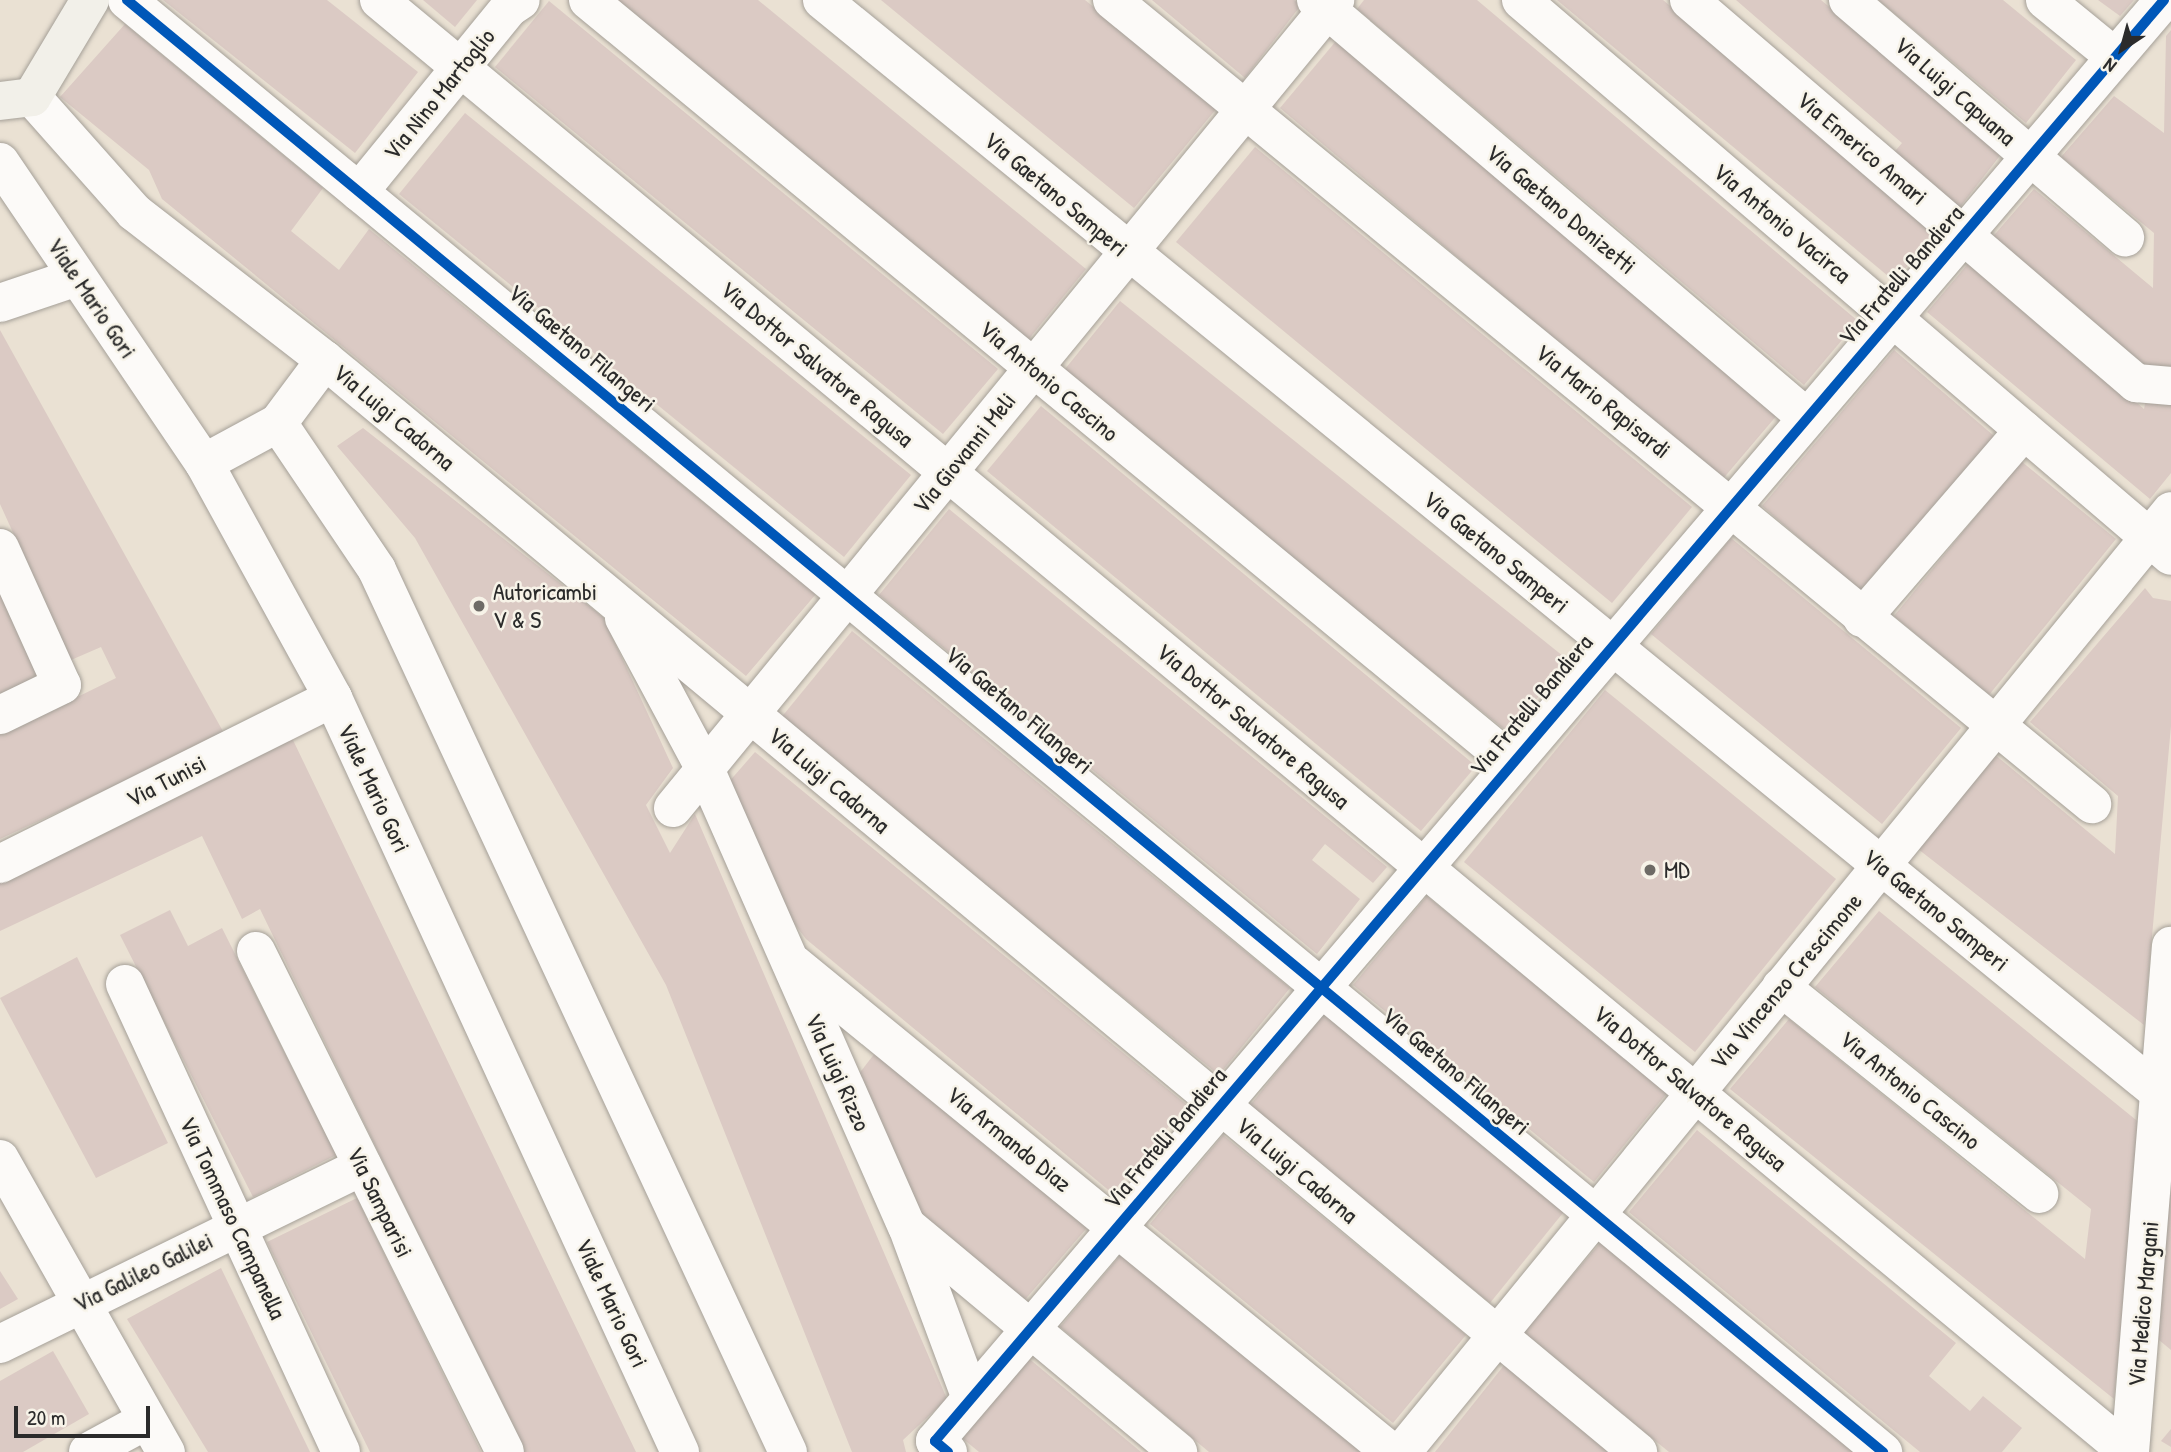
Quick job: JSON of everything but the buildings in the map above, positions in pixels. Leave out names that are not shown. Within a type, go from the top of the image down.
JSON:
[{"type":"main road","points":[[16,99],[90,0]]},
{"type":"street","name":"Via Gaetano Filangeri","points":[[127,0],[1883,1452]]},
{"type":"street","name":"Via Dottor Salvatore Ragusa","points":[[379,0],[2129,1452]]},
{"type":"street","name":"Via Nino Martoglio","points":[[359,192],[509,8],[521,0]]},
{"type":"street","name":"Via Antonio Cascino","points":[[588,0],[1511,762]]},
{"type":"street","name":"Via Gaetano Samperi","points":[[822,0],[1127,253],[2166,1098]]},
{"type":"street","name":"Via Mario Rapisardi","points":[[1112,0],[1731,505],[1862,618],[2092,804]]},
{"type":"street","name":"Via Antonio Vacirca","points":[[1521,0],[2024,430],[2164,535]]},
{"type":"street","name":"Via Emerico Amari","points":[[1689,0],[2136,383],[2171,386]]},
{"type":"street","name":"Via Luigi Capuana","points":[[1848,0],[2125,237]]},
{"type":"street","points":[[2045,0],[2115,57]]},
{"type":"street","name":"Via Fratelli Bandiera","points":[[941,1446],[971,1398],[1610,645],[2164,0]]},
{"type":"street","name":"Via Giovanni Meli","points":[[673,808],[1244,110],[1326,3]]},
{"type":"street","name":"Via Gaetano Donizetti","points":[[1326,3],[1806,417]]},
{"type":"street","name":"Via Luigi Cadorna","points":[[16,99],[134,212],[325,360],[1638,1452]]},
{"type":"street","name":"Viale Mario Gori","points":[[0,162],[204,463],[333,698],[680,1452]]},
{"type":"street","points":[[0,303],[77,277]]},
{"type":"street","points":[[204,463],[278,423],[325,360]]},
{"type":"street","points":[[278,423],[377,570],[788,1452]]},
{"type":"street","points":[[1862,618],[2024,430]]},
{"type":"street","name":"Via Vincenzo Crescimone","points":[[1402,1452],[1882,866],[1993,724],[2164,535]]},
{"type":"street","points":[[0,548],[62,685],[0,715]]},
{"type":"street","name":"Via Luigi Rizzo","points":[[614,601],[705,769],[906,1226],[1178,1452]]},
{"type":"street","name":"Via Tunisi","points":[[0,864],[333,698]]},
{"type":"street","name":"Via Medico Margani","points":[[2129,1452],[2166,1098],[2171,946]]},
{"type":"street","name":"Via Samparisi","points":[[256,951],[505,1452]]},
{"type":"street","name":"Via Armando Diaz","points":[[789,960],[1391,1452]]},
{"type":"street","name":"Via Tommaso Campanella","points":[[125,984],[341,1452]]},
{"type":"street","name":"Via Antonio Cascino","points":[[1781,987],[2039,1194]]},
{"type":"street","name":"Via Galileo Galilei","points":[[0,1344],[363,1166]]},
{"type":"street","points":[[2,1169],[166,1452]]},
{"type":"street","points":[[906,1226],[971,1398]]},
{"type":"street","points":[[88,1452],[147,1420]]},
{"type":"cycle path","points":[[127,0],[1883,1452]]},
{"type":"cycle path","points":[[948,1452],[935,1441],[2164,0]]},
{"type":"place","name":"Autoricambi V & S","points":[[479,606]]},
{"type":"place","name":"MD","points":[[1650,870]]}]
